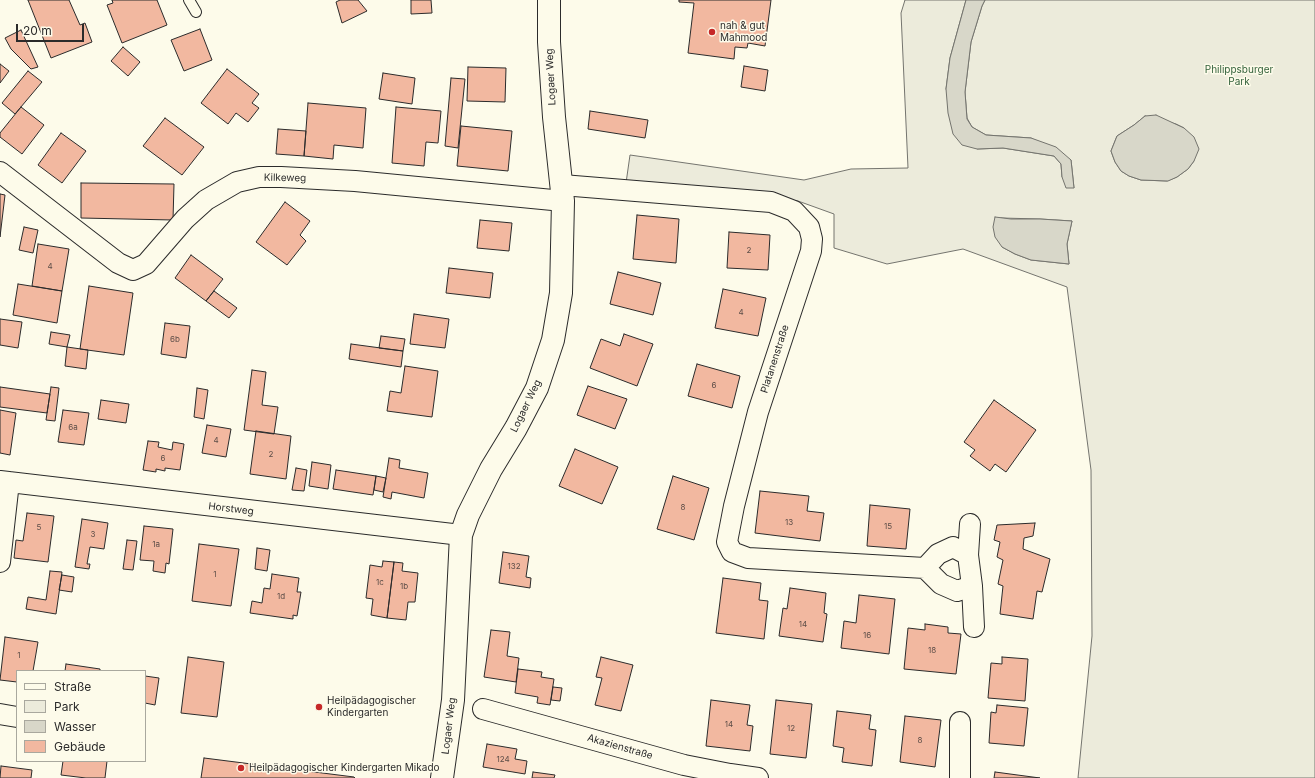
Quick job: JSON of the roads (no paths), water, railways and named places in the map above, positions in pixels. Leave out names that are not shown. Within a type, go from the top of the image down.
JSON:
[{"type":"street","name":"Logaer Weg","points":[[442,778],[453,700],[461,535],[468,515],[491,469],[516,428],[537,388],[553,340],[561,293],[562,193],[554,117],[549,42],[549,0]]},
{"type":"street","name":"Kilkeweg","points":[[0,172],[118,263],[133,270],[146,264],[185,219],[206,200],[237,182],[259,177],[562,193]]},
{"type":"street","name":"Platanenstraße","points":[[562,193],[771,202],[794,211],[809,227],[812,239],[810,251],[758,412],[734,506],[727,542],[732,552],[748,558],[926,568]]},
{"type":"street","name":"Horstweg","points":[[5,482],[461,535]]},
{"type":"street","points":[[0,562],[5,482]]},
{"type":"street","points":[[970,524],[968,555],[972,586],[974,627]]},
{"type":"street","points":[[968,555],[953,548],[938,554],[926,568],[941,584],[957,591],[972,586]]},
{"type":"street","name":"Akazienstraße","points":[[483,709],[684,765],[758,778]]},
{"type":"street","points":[[0,714],[16,717]]},
{"type":"street","points":[[960,722],[960,778]]},
{"type":"lane","points":[[190,0],[196,12]]},
{"type":"water","points":[[966,0],[985,0],[971,42],[965,92],[967,119],[972,127],[986,135],[1031,138],[1056,147],[1071,160],[1074,188],[1066,188],[1062,177],[1061,164],[1054,156],[1003,148],[977,149],[962,145],[953,134],[948,113],[946,89],[950,58]]},
{"type":"water","points":[[1156,115],[1184,128],[1194,137],[1199,149],[1194,161],[1188,169],[1177,177],[1168,181],[1141,180],[1129,176],[1121,171],[1115,162],[1111,151],[1117,136],[1145,116]]},
{"type":"water","points":[[995,217],[1072,221],[1067,244],[1069,264],[1031,260],[1002,247],[995,237],[993,227]]},
{"type":"place","name":"nah & gut Mahmood","points":[[712,32]]},
{"type":"place","name":"Heilpädagogischer Kindergarten","points":[[319,707]]},
{"type":"place","name":"Heilpädagogischer Kindergarten Mikado","points":[[241,768]]},
{"type":"park label","name":"Philippsburger Park","points":[[1239,76]]}]
